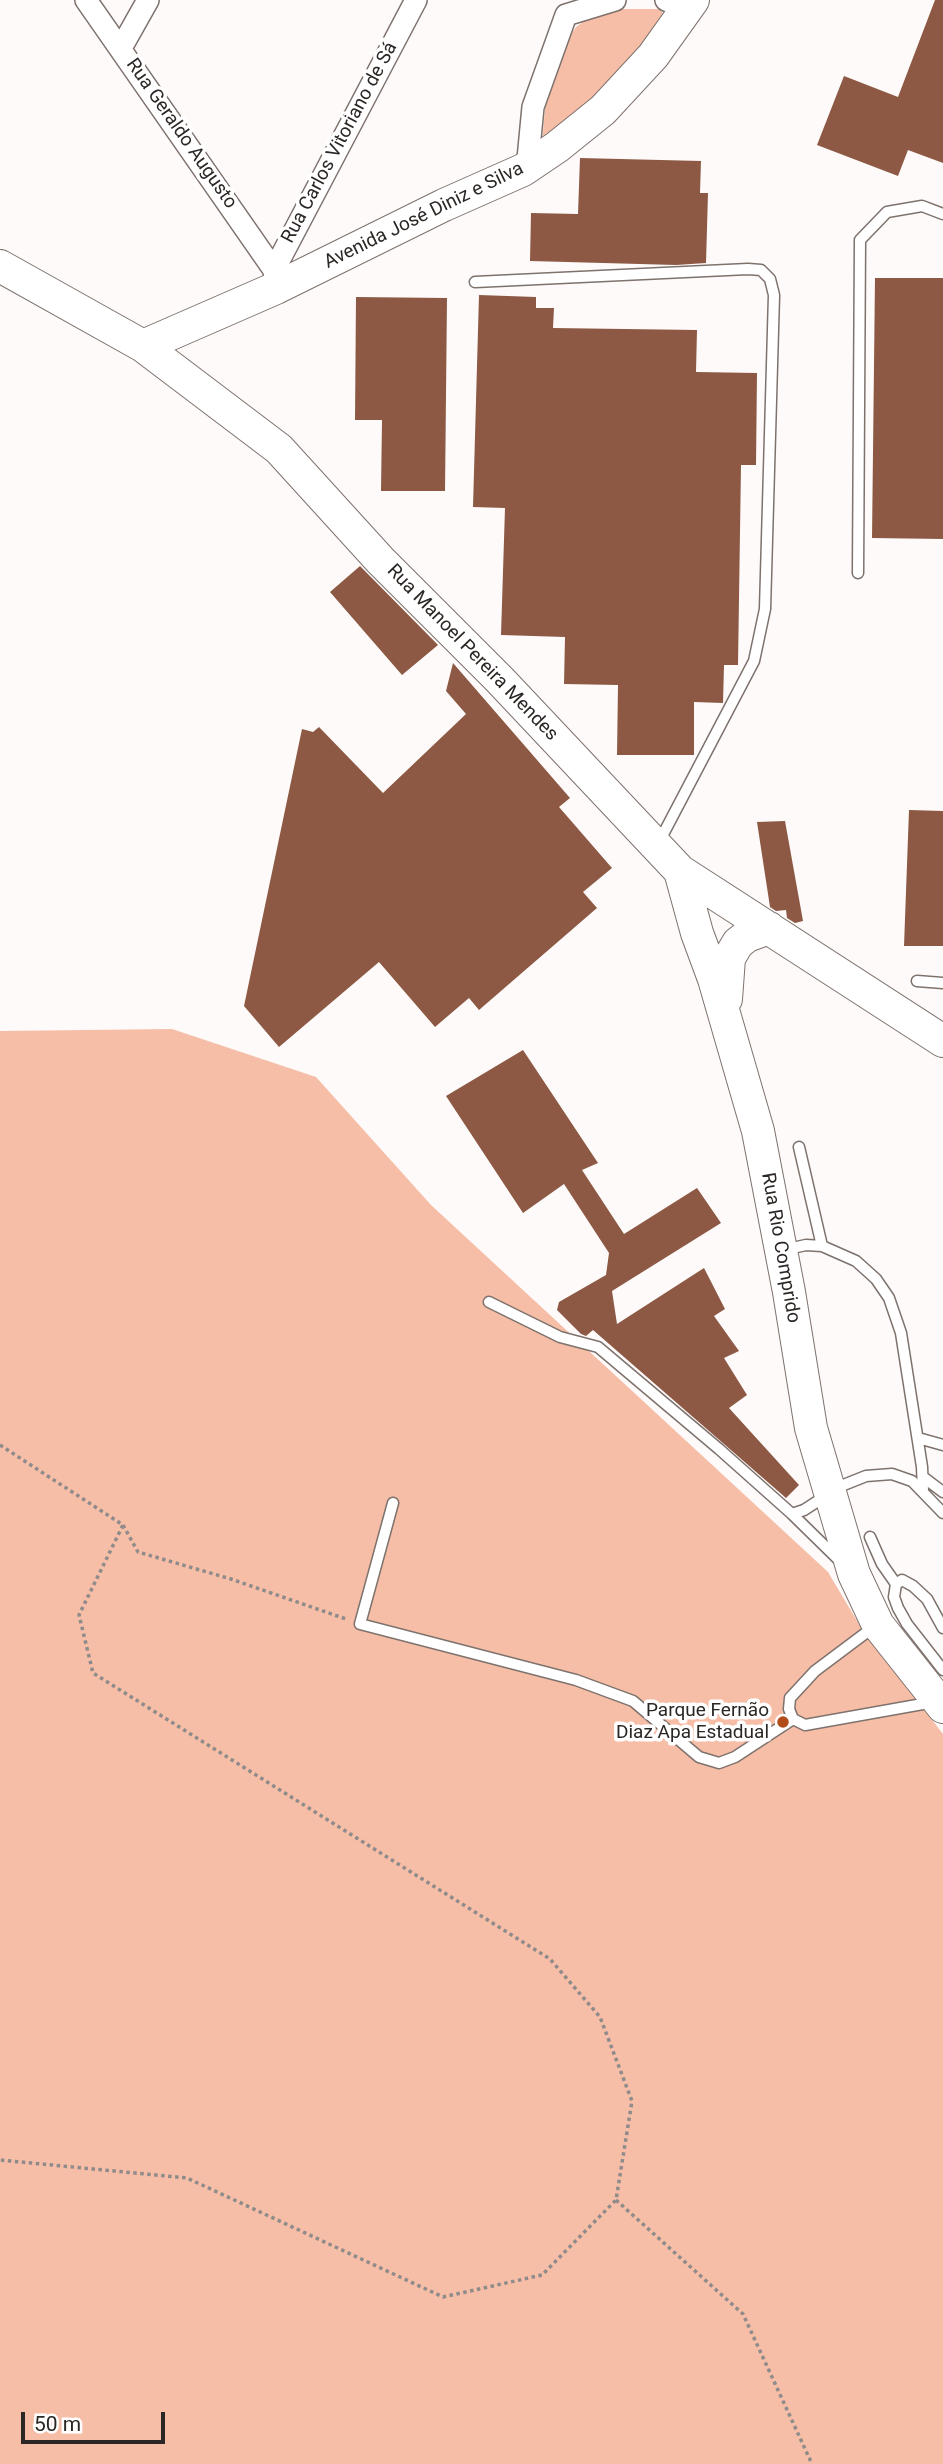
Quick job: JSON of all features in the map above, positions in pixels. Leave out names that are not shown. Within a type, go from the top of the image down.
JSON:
[{"type":"street","name":"Rua Geraldo Augusto","points":[[86,0],[275,279]]},
{"type":"street","points":[[121,48],[148,0]]},
{"type":"street","name":"Rua Carlos Vitoriano de Sá","points":[[275,279],[416,0]]},
{"type":"street","points":[[523,170],[528,159],[533,107],[559,8],[615,0]]},
{"type":"street","name":"Avenida José Diniz e Silva","points":[[143,346],[275,279],[523,170],[557,148],[603,110],[653,56],[682,3]]},
{"type":"street","name":"Rua Manoel Pereira Mendes","points":[[0,266],[143,346],[279,449],[380,559],[500,680],[680,871],[943,1041]]},
{"type":"street","name":"Rua Rio Comprido","points":[[680,871],[758,1131],[811,1428],[829,1491],[855,1574],[878,1625],[940,1704]]},
{"type":"street","points":[[726,1019],[729,958],[738,943],[747,936],[769,928]]},
{"type":"lane","points":[[858,573],[860,240],[887,212],[922,206],[943,214]]},
{"type":"lane","points":[[475,282],[747,269],[761,270],[770,279],[774,295],[765,609],[754,661],[657,846]]},
{"type":"lane","points":[[917,981],[943,983]]},
{"type":"lane","points":[[799,1147],[822,1246]]},
{"type":"lane","points":[[780,1251],[806,1244],[822,1246],[856,1261],[876,1279],[889,1298],[901,1333],[918,1438],[923,1491]]},
{"type":"lane","points":[[489,1302],[560,1337],[598,1347],[792,1514],[855,1574]]},
{"type":"lane","points":[[918,1438],[943,1445]]},
{"type":"lane","points":[[792,1514],[813,1504],[829,1491],[866,1476],[892,1474],[912,1481],[943,1513]]},
{"type":"lane","points":[[923,1477],[943,1492]]},
{"type":"lane","points":[[393,1503],[360,1624],[576,1680],[633,1701],[699,1757],[719,1763],[735,1757],[793,1718],[789,1709],[790,1698],[815,1671],[878,1625]]},
{"type":"lane","points":[[870,1537],[882,1564],[897,1584]]},
{"type":"lane","points":[[943,1628],[927,1599],[920,1592],[908,1581],[902,1580],[897,1584],[894,1597],[903,1616],[943,1670]]},
{"type":"lane","name":"Rua Rio Comprido","points":[[793,1718],[804,1725],[940,1704]]},
{"type":"path","points":[[0,1445],[123,1525],[138,1552],[232,1579],[360,1624]]},
{"type":"path","points":[[0,2160],[187,2178],[443,2297],[542,2275],[616,2200],[632,2101],[600,2017],[550,1959],[93,1673],[79,1615],[123,1525]]},
{"type":"path","points":[[616,2200],[743,2314],[812,2464]]},
{"type":"shaded area","points":[[661,9],[666,24],[611,91],[542,143],[547,87],[560,50],[576,27],[597,12]]},
{"type":"shaded area","points":[[172,1029],[316,1077],[431,1205],[828,1572],[863,1631],[943,1734],[943,2464],[0,2464],[0,1031]]},
{"type":"building","points":[[935,0],[943,0],[943,163],[908,150],[898,176],[817,145],[844,76],[898,97]]},
{"type":"building","points":[[580,158],[701,161],[700,193],[708,193],[706,263],[676,265],[530,261],[531,213],[578,214]]},
{"type":"building","points":[[875,278],[943,278],[943,539],[872,538]]},
{"type":"building","points":[[479,295],[536,297],[536,308],[554,308],[553,328],[697,330],[696,372],[757,373],[756,465],[741,465],[738,665],[724,665],[723,703],[694,702],[694,755],[617,755],[618,685],[564,684],[565,637],[501,635],[505,508],[473,507]]},
{"type":"building","points":[[356,297],[447,298],[445,491],[381,491],[382,420],[355,420]]},
{"type":"building","points":[[360,566],[438,645],[402,675],[330,592]]},
{"type":"building","points":[[453,663],[570,798],[559,807],[612,868],[583,892],[597,908],[479,1010],[469,998],[435,1027],[379,962],[279,1047],[244,1006],[302,729],[313,732],[319,727],[383,793],[466,714],[446,691]]},
{"type":"building","points":[[909,810],[943,811],[943,946],[904,946]]},
{"type":"building","points":[[785,821],[803,921],[795,923],[787,918],[786,910],[776,911],[770,907],[757,822]]},
{"type":"building","points":[[523,1050],[598,1163],[582,1170],[624,1234],[697,1188],[721,1223],[612,1291],[617,1324],[704,1268],[725,1309],[714,1316],[739,1351],[724,1358],[747,1395],[729,1408],[799,1485],[786,1498],[593,1330],[586,1336],[581,1334],[557,1310],[559,1302],[606,1275],[609,1253],[564,1184],[523,1213],[446,1096]]},
{"type":"place","name":"Parque Fernão Diaz Apa Estadual","points":[[783,1722]]}]
